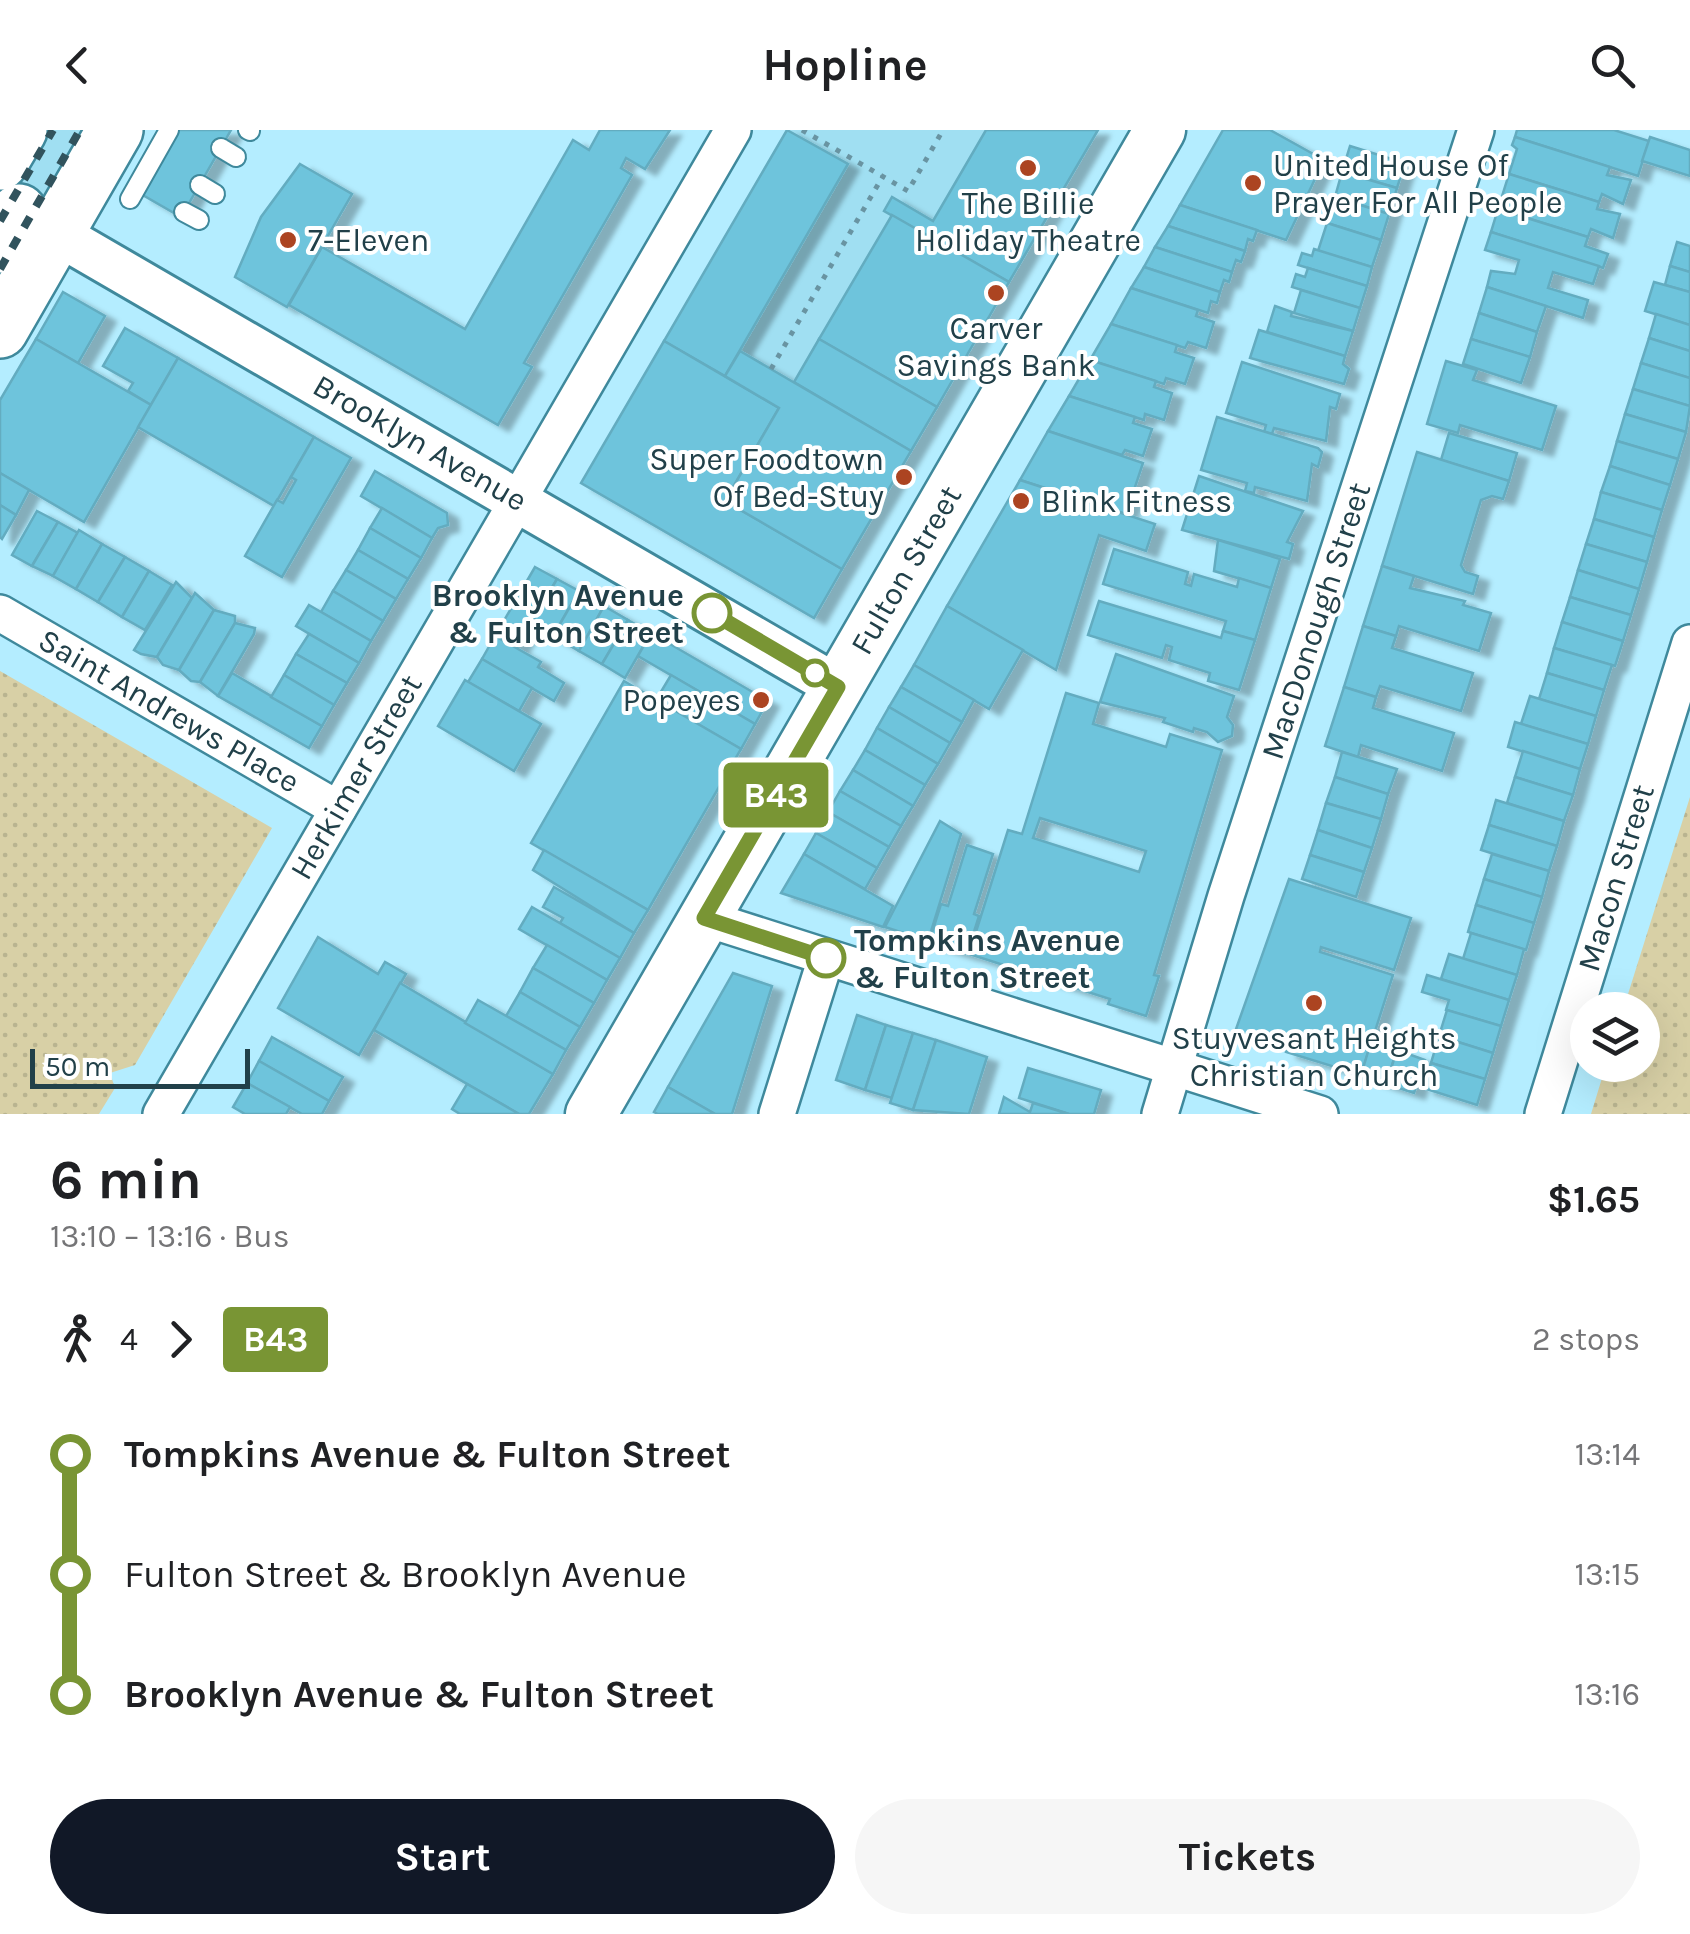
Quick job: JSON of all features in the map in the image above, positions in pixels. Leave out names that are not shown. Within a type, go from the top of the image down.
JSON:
[{"type":"main road","points":[[0,162],[19,130]]},
{"type":"main road","name":"Fulton Street","points":[[590,1114],[1160,130]]},
{"type":"main road","points":[[0,330],[19,223],[143,150]]},
{"type":"street","name":"Herkimer Street","points":[[161,1114],[733,130]]},
{"type":"street","name":"MacDonough Street","points":[[1160,1114],[1476,130]]},
{"type":"street","name":"Brooklyn Avenue","points":[[19,223],[518,500],[838,687]]},
{"type":"street","name":"Saint Andrews Place","points":[[0,613],[338,809]]},
{"type":"street","name":"Macon Street","points":[[1544,1114],[1690,643]]},
{"type":"street","points":[[704,918],[1320,1114]]},
{"type":"street","points":[[777,1114],[826,958]]},
{"type":"lane","points":[[137,191],[143,150],[170,130]]},
{"type":"path","points":[[802,130],[908,190],[943,130]]},
{"type":"path","points":[[771,369],[883,176]]},
{"type":"shaded area","points":[[32,130],[93,130],[0,289],[0,185]]},
{"type":"shaded area","points":[[787,130],[1098,130],[814,618],[582,483]]},
{"type":"shaded area","points":[[0,671],[272,828],[135,1065],[110,1073],[115,1088],[99,1114],[0,1114]]},
{"type":"shaded area","points":[[1690,797],[1690,1114],[1591,1114],[1601,1082],[1660,1082],[1660,992],[1629,992]]},
{"type":"building","points":[[178,130],[231,130],[181,217],[141,194]]},
{"type":"building","points":[[600,130],[670,130],[645,169],[626,158],[621,168],[632,175],[524,363],[532,367],[498,425],[289,305],[322,247],[465,329],[573,140],[589,150]]},
{"type":"building","points":[[787,130],[848,164],[725,376],[664,341]]},
{"type":"building","points":[[986,130],[1098,130],[1009,282],[884,211],[892,197],[933,221]]},
{"type":"building","name":"United House Of Prayer For All People","points":[[1223,130],[1270,130],[1324,160],[1286,240],[1180,205]]},
{"type":"building","points":[[1517,130],[1614,130],[1649,141],[1638,176],[1515,137]]},
{"type":"building","points":[[1515,137],[1610,167],[1607,175],[1631,180],[1623,204],[1602,194],[1599,202],[1509,174],[1517,149],[1512,145]]},
{"type":"building","points":[[1650,137],[1690,150],[1690,176],[1642,161]]},
{"type":"building","points":[[1350,146],[1405,163],[1397,188],[1342,172]]},
{"type":"building","name":"7-Eleven","points":[[300,164],[352,194],[287,307],[235,277],[261,217]]},
{"type":"building","points":[[1342,172],[1397,188],[1389,214],[1335,197]]},
{"type":"building","points":[[1509,174],[1599,202],[1597,209],[1620,214],[1613,238],[1591,229],[1588,237],[1498,209]]},
{"type":"building","points":[[1335,197],[1389,214],[1381,240],[1327,223]]},
{"type":"building","points":[[1180,205],[1257,230],[1253,241],[1248,239],[1245,251],[1168,226]]},
{"type":"building","points":[[1498,209],[1588,237],[1585,246],[1608,254],[1603,268],[1491,232]]},
{"type":"building","points":[[892,215],[1009,282],[937,407],[819,339]]},
{"type":"building","points":[[1327,223],[1381,240],[1372,267],[1318,251]]},
{"type":"building","points":[[1168,226],[1245,251],[1241,262],[1236,260],[1232,272],[1155,247]]},
{"type":"building","points":[[1491,232],[1599,266],[1593,284],[1553,272],[1548,288],[1588,300],[1583,318],[1487,287],[1491,271],[1515,274],[1519,260],[1485,250]]},
{"type":"building","points":[[1677,242],[1690,246],[1690,272],[1670,266]]},
{"type":"building","points":[[1155,247],[1232,272],[1229,282],[1224,280],[1220,292],[1144,267]]},
{"type":"building","points":[[1314,249],[1372,267],[1367,286],[1298,265],[1302,253],[1312,256]]},
{"type":"building","points":[[1670,266],[1690,272],[1690,292],[1665,285]]},
{"type":"building","points":[[1144,267],[1220,292],[1217,303],[1211,301],[1208,313],[1131,288]]},
{"type":"building","points":[[1308,268],[1367,286],[1360,308],[1292,287],[1296,274],[1305,277]]},
{"type":"building","points":[[1654,282],[1690,292],[1690,325],[1645,311]]},
{"type":"building","points":[[1487,287],[1546,306],[1537,332],[1479,313]]},
{"type":"building","points":[[1131,288],[1198,310],[1196,316],[1214,322],[1206,348],[1188,342],[1185,348],[1111,324]]},
{"type":"building","points":[[1301,290],[1360,308],[1353,331],[1294,313]]},
{"type":"building","points":[[63,292],[105,316],[78,363],[36,339]]},
{"type":"building","points":[[1275,306],[1292,312],[1291,316],[1353,331],[1345,356],[1267,332]]},
{"type":"building","points":[[1479,313],[1537,332],[1530,357],[1471,339]]},
{"type":"building","points":[[1656,314],[1690,325],[1690,351],[1649,338]]},
{"type":"building","points":[[1111,324],[1177,345],[1175,352],[1194,358],[1185,384],[1166,378],[1164,384],[1090,360]]},
{"type":"building","points":[[125,328],[178,358],[151,405],[128,391],[133,383],[103,366]]},
{"type":"building","points":[[1259,330],[1345,356],[1343,364],[1349,369],[1344,384],[1250,358]]},
{"type":"building","points":[[1649,338],[1690,351],[1690,378],[1641,363]]},
{"type":"building","points":[[36,339],[151,405],[84,522],[0,473],[0,400]]},
{"type":"building","points":[[819,339],[937,407],[911,451],[794,382]]},
{"type":"building","points":[[1471,339],[1530,357],[1521,383],[1463,364]]},
{"type":"building","points":[[664,341],[779,408],[725,501],[842,569],[814,618],[581,483]]},
{"type":"building","points":[[740,351],[911,451],[842,569],[725,501],[779,408],[725,376]]},
{"type":"building","points":[[178,358],[314,437],[274,506],[138,427]]},
{"type":"building","points":[[1090,360],[1156,381],[1154,387],[1172,393],[1164,420],[1145,414],[1144,420],[1069,396]]},
{"type":"building","points":[[1446,361],[1477,370],[1473,380],[1556,406],[1542,450],[1460,425],[1458,433],[1427,424]]},
{"type":"building","points":[[1242,362],[1340,394],[1336,409],[1330,407],[1326,441],[1274,428],[1272,434],[1264,432],[1266,425],[1226,413]]},
{"type":"building","points":[[1641,363],[1690,378],[1690,406],[1633,389]]},
{"type":"building","points":[[1633,389],[1690,406],[1686,432],[1625,414]]},
{"type":"building","points":[[1069,396],[1135,417],[1133,423],[1152,429],[1143,456],[1125,450],[1122,455],[1048,431]]},
{"type":"building","points":[[1625,414],[1686,432],[1678,459],[1617,441]]},
{"type":"building","points":[[1217,417],[1318,448],[1322,452],[1318,467],[1312,464],[1307,501],[1255,487],[1254,493],[1245,491],[1247,483],[1201,470]]},
{"type":"building","points":[[1048,431],[1143,463],[1126,514],[1020,480]]},
{"type":"building","points":[[1449,433],[1517,453],[1509,481],[1441,460]]},
{"type":"building","points":[[314,437],[351,458],[282,577],[245,556],[277,500],[283,503],[296,480],[291,477]]},
{"type":"building","points":[[1617,441],[1678,459],[1670,485],[1610,466]]},
{"type":"building","points":[[1417,452],[1509,481],[1503,499],[1492,496],[1481,500],[1461,565],[1465,572],[1478,576],[1473,594],[1382,566]]},
{"type":"building","points":[[1610,466],[1670,485],[1662,510],[1601,492]]},
{"type":"building","points":[[375,471],[447,513],[448,525],[438,528],[432,538],[361,496]]},
{"type":"building","points":[[0,473],[29,490],[16,515],[0,505]]},
{"type":"building","points":[[1199,476],[1303,511],[1287,542],[1293,544],[1289,559],[1182,530]]},
{"type":"building","points":[[1020,480],[1155,524],[1146,551],[1099,535],[1056,670],[947,606]]},
{"type":"building","points":[[1601,492],[1662,510],[1654,537],[1594,519]]},
{"type":"building","points":[[0,505],[16,515],[2,539],[0,537]]},
{"type":"building","points":[[382,508],[432,538],[421,558],[370,528]]},
{"type":"building","points":[[37,511],[58,522],[32,566],[12,555]]},
{"type":"building","points":[[1594,519],[1654,537],[1647,562],[1586,544]]},
{"type":"building","points":[[58,522],[78,533],[53,576],[32,566]]},
{"type":"building","points":[[370,528],[421,558],[408,579],[358,550]]},
{"type":"building","points":[[79,530],[102,544],[76,589],[53,576]]},
{"type":"building","points":[[1218,540],[1280,559],[1271,588],[1214,571]]},
{"type":"building","points":[[102,544],[125,557],[98,602],[76,589]]},
{"type":"building","points":[[1586,544],[1647,562],[1639,589],[1578,570]]},
{"type":"building","points":[[1114,549],[1188,572],[1185,584],[1191,586],[1194,574],[1237,587],[1239,578],[1271,588],[1255,640],[1223,631],[1226,621],[1103,584]]},
{"type":"building","points":[[358,550],[408,579],[396,599],[346,570]]},
{"type":"building","points":[[125,557],[149,571],[122,617],[98,602]]},
{"type":"building","points":[[1382,566],[1414,576],[1410,588],[1465,601],[1463,605],[1491,613],[1479,651],[1399,626],[1396,636],[1363,626]]},
{"type":"building","points":[[535,567],[557,579],[517,648],[495,636]]},
{"type":"building","points":[[346,570],[396,599],[383,621],[333,591]]},
{"type":"building","points":[[1578,570],[1639,589],[1631,615],[1570,597]]},
{"type":"building","points":[[149,571],[172,585],[145,630],[122,617]]},
{"type":"building","points":[[557,579],[579,591],[553,636],[531,624]]},
{"type":"building","points":[[176,582],[192,598],[157,657],[141,654],[134,650]]},
{"type":"building","points":[[333,591],[383,621],[371,641],[321,612]]},
{"type":"building","points":[[579,591],[604,606],[579,651],[553,636]]},
{"type":"building","points":[[195,593],[214,610],[179,670],[163,665],[157,657]]},
{"type":"building","points":[[1570,597],[1631,615],[1623,641],[1562,622]]},
{"type":"building","points":[[1099,601],[1221,638],[1223,631],[1255,640],[1239,690],[1208,681],[1210,673],[1169,660],[1172,647],[1166,645],[1162,658],[1088,635]]},
{"type":"building","points":[[309,605],[371,641],[359,663],[296,626]]},
{"type":"building","points":[[604,606],[628,620],[602,664],[579,651]]},
{"type":"building","points":[[947,606],[1023,650],[989,709],[914,665]]},
{"type":"building","points":[[214,610],[235,616],[235,623],[200,682],[191,681],[179,670]]},
{"type":"building","points":[[628,620],[651,633],[625,678],[602,664]]},
{"type":"building","points":[[1562,622],[1623,641],[1615,666],[1554,648]]},
{"type":"building","points":[[235,623],[255,628],[254,634],[218,696],[200,682]]},
{"type":"building","points":[[1363,626],[1396,636],[1392,648],[1473,673],[1461,711],[1380,686],[1376,697],[1344,687]]},
{"type":"building","points":[[651,633],[768,701],[755,724],[638,656]]},
{"type":"building","points":[[309,634],[359,663],[347,683],[296,654]]},
{"type":"building","points":[[495,636],[541,662],[538,667],[564,683],[554,701],[482,659]]},
{"type":"building","points":[[1554,648],[1612,665],[1604,690],[1547,673]]},
{"type":"building","points":[[296,654],[347,683],[334,705],[284,675]]},
{"type":"building","points":[[1116,654],[1234,696],[1227,717],[1233,725],[1232,736],[1218,742],[1207,732],[1194,728],[1193,732],[1163,722],[1165,718],[1100,702]]},
{"type":"building","points":[[482,659],[532,688],[519,711],[468,682]]},
{"type":"building","points":[[914,665],[974,700],[962,722],[901,687]]},
{"type":"building","points":[[232,673],[322,726],[309,748],[218,696]]},
{"type":"building","points":[[1547,673],[1604,690],[1596,716],[1539,699]]},
{"type":"building","points":[[284,675],[334,705],[322,726],[271,697]]},
{"type":"building","points":[[671,675],[755,724],[741,749],[656,700]]},
{"type":"building","points":[[465,680],[541,724],[514,771],[438,726]]},
{"type":"building","points":[[624,681],[741,749],[648,910],[531,843]]},
{"type":"building","points":[[901,687],[962,722],[950,743],[889,707]]},
{"type":"building","points":[[1344,687],[1376,697],[1373,708],[1454,733],[1442,771],[1361,745],[1358,757],[1325,746]]},
{"type":"building","points":[[1066,693],[1099,703],[1093,724],[1166,747],[1170,734],[1222,750],[1154,975],[1159,976],[1146,1016],[1108,1004],[1110,999],[969,954],[1008,830],[1022,834]],"holes":[[[1040,818],[1146,851],[1139,872],[1033,838]]]},
{"type":"building","points":[[1530,696],[1596,716],[1588,744],[1521,724]]},
{"type":"building","points":[[889,707],[950,743],[938,764],[877,728]]},
{"type":"building","points":[[1515,722],[1588,744],[1580,769],[1508,747]]},
{"type":"building","points":[[877,728],[938,764],[925,785],[865,750]]},
{"type":"building","points":[[865,750],[925,785],[913,806],[853,770]]},
{"type":"building","points":[[1523,751],[1580,769],[1573,795],[1515,777]]},
{"type":"building","points":[[1342,752],[1397,769],[1388,794],[1335,777]]},
{"type":"building","points":[[853,770],[913,806],[901,826],[840,791]]},
{"type":"building","points":[[1335,777],[1388,794],[1381,819],[1326,803]]},
{"type":"building","points":[[1515,777],[1573,795],[1564,821],[1507,803]]},
{"type":"building","points":[[840,791],[901,826],[889,847],[828,812]]},
{"type":"building","points":[[1496,800],[1564,821],[1557,846],[1489,825]]},
{"type":"building","points":[[1326,803],[1381,819],[1372,848],[1318,830]]},
{"type":"building","points":[[828,812],[889,847],[877,868],[816,833]]},
{"type":"building","points":[[940,821],[961,834],[928,941],[885,927]]},
{"type":"building","points":[[1489,825],[1557,846],[1549,871],[1481,850]]},
{"type":"building","points":[[1318,830],[1372,848],[1364,872],[1310,855]]},
{"type":"building","points":[[816,833],[877,868],[865,889],[804,854]]},
{"type":"building","points":[[967,845],[993,854],[974,914],[979,916],[967,954],[929,942],[941,904],[948,906]]},
{"type":"building","points":[[544,850],[648,910],[634,933],[533,870]]},
{"type":"building","points":[[804,854],[893,906],[883,927],[781,893]]},
{"type":"building","points":[[1492,854],[1549,871],[1542,897],[1484,879]]},
{"type":"building","points":[[1310,855],[1364,872],[1356,897],[1302,879]]},
{"type":"building","name":"Stuyvesant Heights Christian Church","points":[[1289,879],[1411,918],[1394,970],[1321,947],[1320,952],[1393,975],[1361,1075],[1286,1052],[1289,1041],[1259,1031],[1256,1038],[1235,1032]]},
{"type":"building","points":[[1484,879],[1542,897],[1534,923],[1476,905]]},
{"type":"building","points":[[554,887],[634,933],[620,958],[560,923],[563,918],[543,907]]},
{"type":"building","points":[[1476,905],[1534,923],[1526,950],[1468,932]]},
{"type":"building","points":[[532,907],[620,958],[607,980],[519,929]]},
{"type":"building","points":[[1471,933],[1524,949],[1517,975],[1463,959]]},
{"type":"building","points":[[318,937],[378,974],[385,962],[406,974],[359,1055],[278,1008]]},
{"type":"building","points":[[547,945],[607,980],[594,1003],[533,968]]},
{"type":"building","points":[[1449,954],[1517,975],[1509,1000],[1441,979]]},
{"type":"building","points":[[533,968],[594,1003],[580,1027],[520,992]]},
{"type":"building","points":[[733,973],[772,986],[732,1114],[715,1114],[668,1087]]},
{"type":"building","points":[[1427,975],[1509,1000],[1501,1026],[1446,1010],[1449,1000],[1422,992]]},
{"type":"building","points":[[400,983],[553,1074],[529,1114],[519,1114],[374,1030]]},
{"type":"building","points":[[520,992],[580,1027],[566,1050],[506,1016]]},
{"type":"building","points":[[478,1000],[566,1050],[553,1074],[465,1023]]},
{"type":"building","points":[[1447,1010],[1501,1026],[1493,1053],[1439,1036]]},
{"type":"building","points":[[857,1015],[886,1025],[865,1090],[836,1080]]},
{"type":"building","points":[[886,1025],[913,1033],[892,1098],[865,1090]]},
{"type":"building","points":[[913,1033],[936,1040],[913,1110],[890,1103]]},
{"type":"building","points":[[1439,1036],[1493,1053],[1485,1079],[1431,1063]]},
{"type":"building","points":[[272,1037],[343,1077],[329,1101],[259,1061]]},
{"type":"building","points":[[936,1040],[987,1057],[969,1114],[913,1110]]},
{"type":"building","points":[[1371,1042],[1397,1050],[1386,1084],[1361,1075]]},
{"type":"building","points":[[1397,1050],[1425,1060],[1414,1093],[1386,1084]]},
{"type":"building","points":[[259,1061],[329,1101],[322,1114],[302,1114],[247,1083]]},
{"type":"building","points":[[1431,1063],[1485,1079],[1477,1105],[1423,1088]]},
{"type":"building","points":[[1028,1068],[1101,1090],[1094,1114],[1069,1114],[1019,1098]]},
{"type":"building","points":[[247,1083],[290,1107],[286,1114],[245,1114],[233,1107]]},
{"type":"building","points":[[467,1084],[519,1114],[460,1114],[452,1109]]},
{"type":"building","points":[[668,1087],[715,1114],[654,1112]]},
{"type":"building","points":[[1004,1097],[1030,1112],[1033,1103],[1069,1114],[999,1114]]},
{"type":"railway","points":[[0,221],[53,130]]},
{"type":"railway","points":[[0,269],[80,130]]},
{"type":"bus line","name":"B43","points":[[712,613],[838,687],[704,918],[826,958]]},
{"type":"place","name":"The Billie Holiday Theatre","points":[[1028,168]]},
{"type":"place","name":"United House Of Prayer For All People","points":[[1253,183]]},
{"type":"place","name":"7-Eleven","points":[[288,240]]},
{"type":"place","name":"Carver Savings Bank","points":[[996,293]]},
{"type":"place","name":"Super Foodtown Of Bed-Stuy","points":[[904,477]]},
{"type":"place","name":"Blink Fitness","points":[[1021,501]]},
{"type":"place","name":"Brooklyn Avenue & Fulton Street","points":[[712,613]]},
{"type":"place","name":"Popeyes","points":[[761,700]]},
{"type":"place","name":"Tompkins Avenue & Fulton Street","points":[[826,958]]},
{"type":"place","name":"Stuyvesant Heights Christian Church","points":[[1314,1003]]}]
